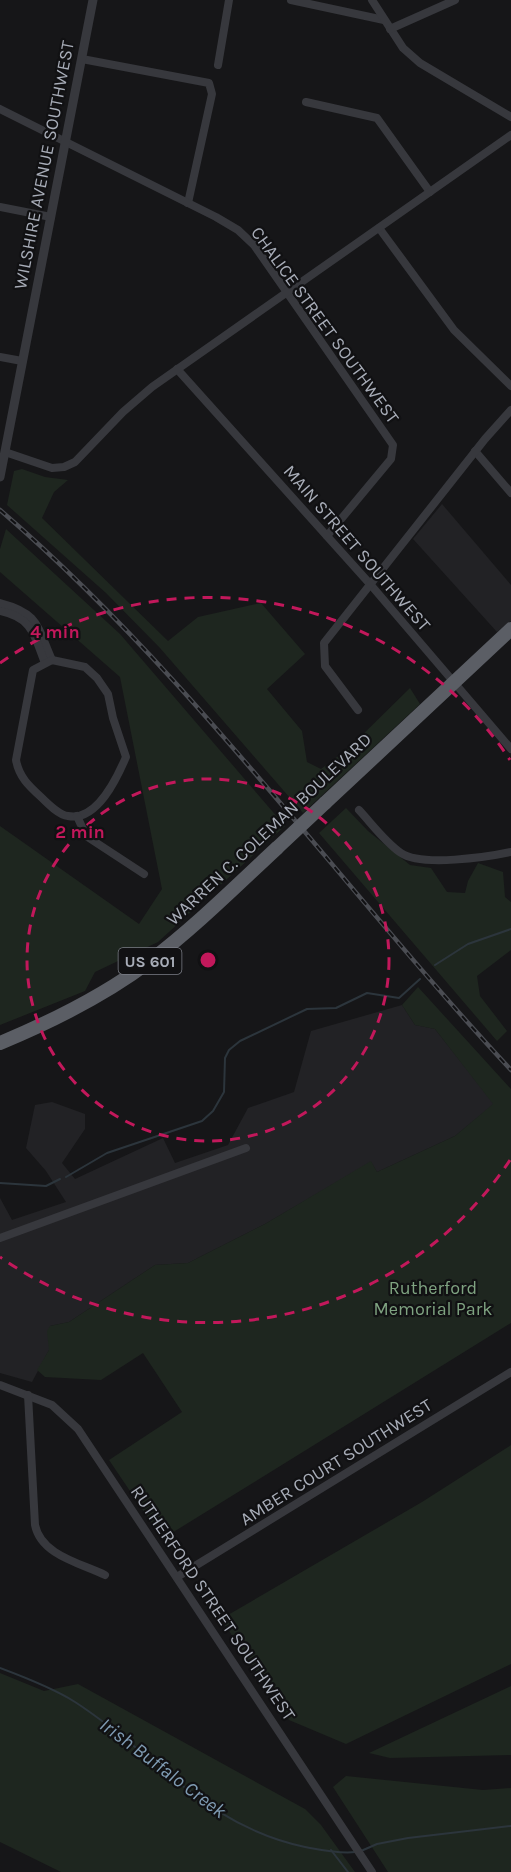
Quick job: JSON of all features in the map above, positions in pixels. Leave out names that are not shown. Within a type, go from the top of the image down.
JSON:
[{"type":"highway","name":"WARREN C. COLEMAN BOULEVARD","points":[[0,1043],[76,1008],[149,962],[188,930],[511,629]]},
{"type":"street","name":"WILSHIRE AVENUE SOUTHWEST","points":[[0,476],[93,0]]},
{"type":"street","points":[[218,65],[230,0]]},
{"type":"street","points":[[291,0],[384,20]]},
{"type":"street","points":[[372,0],[403,48],[420,63],[511,117]]},
{"type":"street","points":[[390,29],[455,0]]},
{"type":"street","points":[[82,59],[209,84],[212,94],[188,203]]},
{"type":"street","points":[[306,102],[377,118],[430,192]]},
{"type":"street","name":"CHALICE STREET SOUTHWEST","points":[[0,109],[188,203],[238,230],[247,238],[393,445],[391,459],[327,536]]},
{"type":"street","points":[[5,452],[52,468],[63,467],[75,462],[123,411],[177,369],[511,135]]},
{"type":"street","points":[[0,207],[51,217]]},
{"type":"street","points":[[379,228],[454,330],[511,386]]},
{"type":"street","points":[[0,357],[22,361]]},
{"type":"street","name":"MAIN STREET SOUTHWEST","points":[[177,369],[370,584],[511,748]]},
{"type":"street","points":[[358,710],[329,674],[322,660],[322,652],[330,632],[475,451],[511,410]]},
{"type":"street","points":[[475,451],[511,493]]},
{"type":"street","points":[[0,603],[28,613],[36,621],[48,661]]},
{"type":"street","points":[[0,611],[18,617],[30,627],[48,661]]},
{"type":"street","points":[[48,661],[85,667],[97,678],[108,694],[126,757],[103,798],[90,810],[76,816],[66,816],[48,804],[18,772],[16,760],[33,670],[48,661]]},
{"type":"street","points":[[359,810],[386,840],[409,857],[462,858],[511,852]]},
{"type":"street","points":[[76,816],[86,836],[144,874]]},
{"type":"street","points":[[0,1238],[246,1148]]},
{"type":"street","name":"AMBER COURT SOUTHWEST","points":[[177,1577],[511,1372]]},
{"type":"street","name":"RUTHERFORD STREET SOUTHWEST","points":[[0,1386],[52,1405],[78,1429],[372,1871]]},
{"type":"street","points":[[28,1395],[35,1525],[39,1539],[49,1549],[105,1575]]},
{"type":"shaded area","points":[[442,504],[511,585],[511,621],[497,632],[413,539]]},
{"type":"shaded area","points":[[402,1005],[415,1025],[435,1029],[494,1104],[455,1136],[377,1172],[371,1162],[265,1224],[188,1263],[155,1265],[69,1322],[50,1326],[49,1350],[32,1382],[0,1373],[0,1198],[12,1220],[66,1202],[46,1171],[26,1148],[35,1105],[52,1102],[85,1114],[85,1129],[62,1163],[75,1179],[163,1138],[175,1163],[228,1145],[248,1108],[294,1092],[311,1031]]},
{"type":"green space","points":[[22,469],[45,477],[68,480],[54,492],[42,518],[168,641],[198,617],[261,603],[305,654],[267,689],[302,731],[307,762],[321,769],[349,748],[410,688],[420,704],[303,813],[160,648],[106,593],[7,505],[14,471]]},
{"type":"green space","points":[[6,529],[120,634],[285,826],[158,942],[95,972],[85,991],[0,1025],[0,826],[139,924],[162,889],[120,677],[0,572],[0,549]]},
{"type":"green space","points":[[346,808],[368,831],[410,865],[431,868],[447,892],[465,893],[468,881],[478,863],[503,872],[505,897],[511,902],[511,950],[477,976],[480,996],[507,1031],[497,1041],[319,833]]},
{"type":"green space","name":"Rutherford Memorial Park","points":[[418,987],[511,1089],[511,1323],[167,1536],[153,1525],[109,1460],[182,1412],[143,1353],[101,1380],[45,1377],[37,1370],[49,1350],[47,1331],[50,1326],[69,1322],[155,1265],[188,1263],[265,1224],[371,1161],[377,1172],[455,1136],[493,1104],[435,1029],[415,1025],[402,1005]]},
{"type":"green space","points":[[511,1445],[511,1664],[346,1744],[289,1720],[221,1619],[422,1502]]},
{"type":"green space","points":[[0,1673],[44,1691],[78,1684],[305,1809],[321,1825],[355,1872],[61,1872],[0,1842]]},
{"type":"green space","points":[[511,1686],[511,1755],[390,1758],[369,1753]]},
{"type":"green space","points":[[346,1776],[483,1790],[511,1788],[511,1872],[388,1872],[333,1787]]},
{"type":"waterway","points":[[435,965],[468,944],[511,929]]},
{"type":"waterway","points":[[66,1177],[107,1153],[202,1121],[213,1111],[224,1092],[225,1058],[229,1050],[240,1041],[307,1009],[336,1008],[367,993],[399,998],[420,979]]},
{"type":"waterway","points":[[0,1183],[46,1186],[60,1179]]},
{"type":"waterway","name":"Irish Buffalo Creek","points":[[0,1668],[48,1687],[75,1702],[104,1722],[183,1786],[238,1823],[270,1837],[305,1847],[355,1852]]},
{"type":"waterway","name":"Irish Buffalo Creek","points":[[361,1851],[377,1844],[408,1838],[511,1826]]},
{"type":"waterway","points":[[331,1850],[348,1872]]},
{"type":"railway","points":[[0,510],[70,574],[137,641],[201,711],[448,1000],[511,1070]]}]
